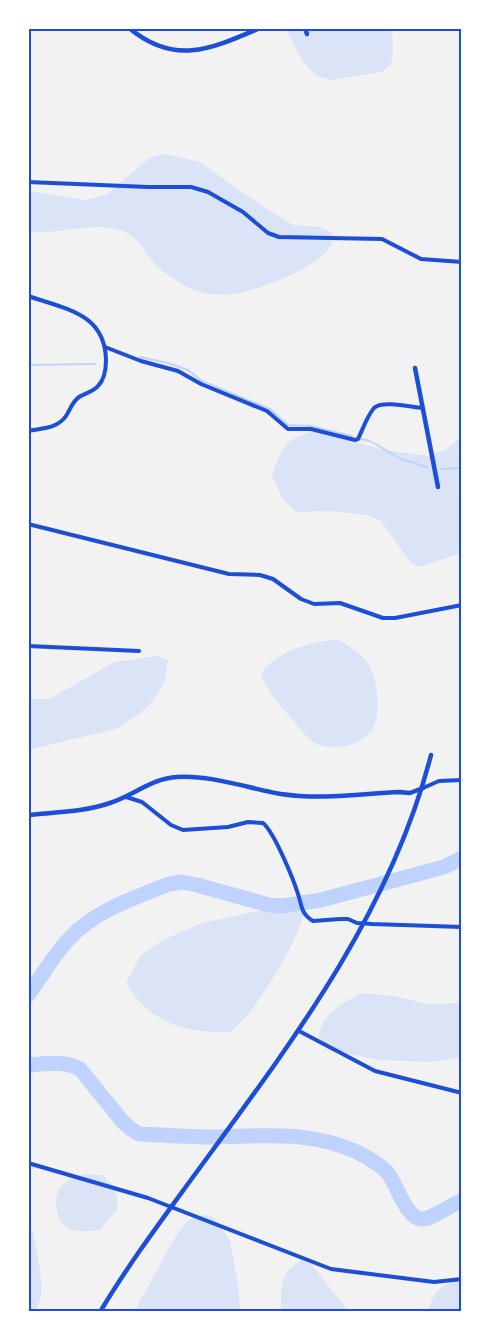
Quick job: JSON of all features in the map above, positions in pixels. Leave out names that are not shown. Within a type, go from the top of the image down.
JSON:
[{"type":"street","points":[[129,28],[153,45],[190,52],[225,43],[260,28]]},
{"type":"street","points":[[28,182],[191,187],[208,192],[243,212],[268,233],[279,237],[382,239],[422,259],[462,262]]},
{"type":"street","points":[[28,296],[87,318],[102,338],[105,347],[106,371],[101,384],[78,398],[57,424],[45,429],[28,431]]},
{"type":"street","points":[[105,347],[141,361],[178,371],[201,384],[267,411],[288,429],[311,429],[355,440],[358,439],[373,409],[377,406],[386,404],[422,408]]},
{"type":"street","points":[[415,368],[438,487]]},
{"type":"street","points":[[28,524],[228,574],[260,575],[273,579],[301,599],[314,604],[340,603],[383,618],[395,618],[462,605]]},
{"type":"street","points":[[28,646],[139,651]]},
{"type":"street","points":[[100,1311],[151,1234],[299,1031],[340,967],[389,875],[423,788],[431,755]]},
{"type":"street","points":[[28,815],[92,809],[156,782],[175,777],[193,777],[282,794],[317,797],[410,793],[439,781],[462,780]]},
{"type":"street","points":[[126,796],[142,802],[171,825],[183,830],[228,827],[248,822],[263,823],[272,834],[304,915],[313,921],[340,918],[357,923],[462,927]]},
{"type":"street","points":[[299,1031],[375,1071],[462,1093]]},
{"type":"street","points":[[28,1163],[148,1198],[331,1269],[434,1281],[462,1279]]},
{"type":"shaded area","points":[[286,29],[392,29],[391,64],[382,72],[331,80],[317,76],[302,61]]},
{"type":"shaded area","points":[[166,154],[200,162],[293,225],[320,227],[332,233],[332,242],[327,251],[304,268],[273,283],[244,292],[221,295],[197,291],[175,280],[155,264],[136,240],[120,230],[98,227],[51,232],[29,231],[29,191],[85,200],[106,195],[151,157]]},
{"type":"shaded area","points":[[315,431],[385,450],[428,456],[447,449],[461,437],[461,553],[421,567],[411,563],[381,521],[367,515],[328,511],[297,512],[282,498],[272,476],[278,458],[286,446],[298,437]]},
{"type":"shaded area","points":[[337,639],[359,653],[369,665],[376,686],[378,710],[375,724],[366,737],[351,745],[327,747],[308,738],[274,698],[261,674],[285,653]]},
{"type":"shaded area","points":[[157,656],[168,660],[165,679],[157,695],[138,715],[115,729],[29,750],[29,699],[49,699],[115,662]]},
{"type":"shaded area","points":[[292,907],[304,909],[291,946],[260,998],[231,1032],[199,1031],[170,1023],[145,1007],[126,982],[141,955],[163,940],[202,923],[267,909]]},
{"type":"shaded area","points":[[363,993],[394,996],[427,1004],[461,1003],[461,1057],[429,1062],[380,1060],[333,1051],[319,1037],[324,1021],[335,1009]]},
{"type":"shaded area","points":[[88,1174],[102,1175],[110,1182],[117,1196],[117,1210],[100,1230],[75,1231],[68,1228],[60,1219],[56,1208],[57,1196],[59,1190],[68,1181]]},
{"type":"shaded area","points":[[204,1215],[213,1217],[230,1240],[240,1311],[134,1312],[186,1222]]},
{"type":"shaded area","points":[[29,1217],[39,1265],[41,1290],[36,1310],[29,1311]]},
{"type":"shaded area","points":[[302,1260],[312,1265],[348,1311],[281,1311],[282,1282],[289,1270]]},
{"type":"shaded area","points":[[461,1279],[461,1311],[428,1312],[432,1299],[439,1290]]},
{"type":"waterway","points":[[140,357],[188,370],[202,381],[270,409],[288,425],[310,426],[352,436]]},
{"type":"waterway","points":[[28,365],[95,364]]},
{"type":"waterway","points":[[361,439],[370,441],[401,459],[427,467]]},
{"type":"waterway","points":[[441,469],[462,468]]},
{"type":"waterway","points":[[28,995],[58,952],[79,929],[116,906],[169,884],[182,882],[269,905],[282,906],[321,900],[444,867],[462,858]]},
{"type":"waterway","points":[[28,1065],[48,1063],[74,1066],[80,1069],[123,1122],[139,1134],[204,1137],[286,1136],[321,1140],[357,1152],[380,1166],[391,1177],[406,1206],[415,1217],[425,1219],[462,1200]]}]
